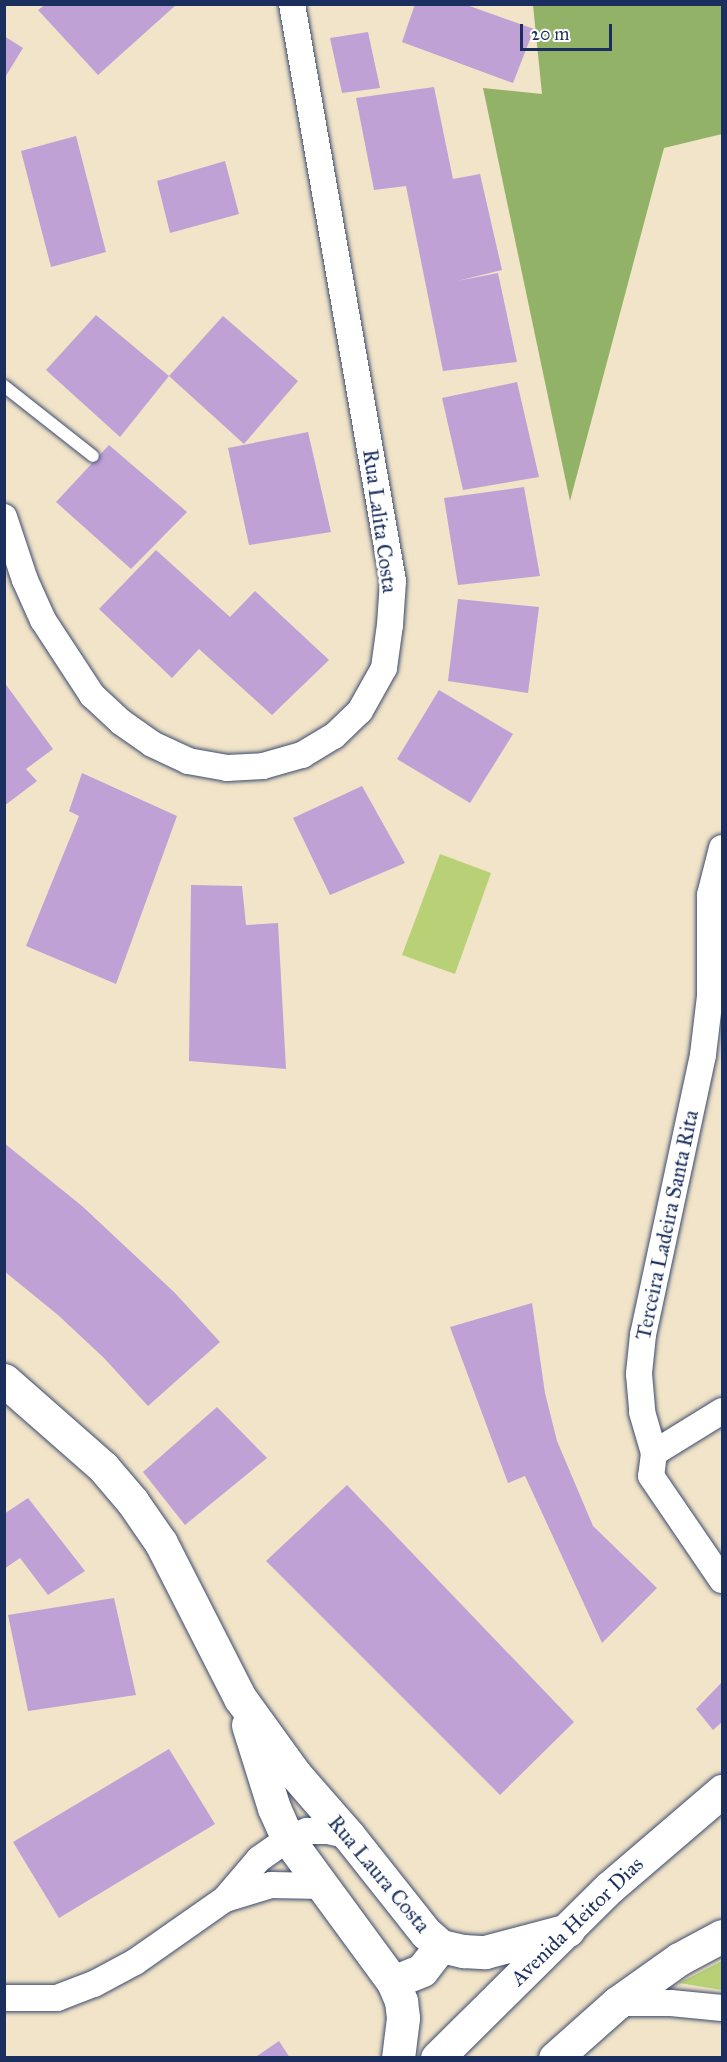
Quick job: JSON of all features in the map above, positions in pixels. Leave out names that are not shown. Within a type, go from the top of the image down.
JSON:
[{"type":"street","name":"Rua Lalita Costa","points":[[4,518],[25,580],[43,620],[92,695],[121,722],[152,744],[189,761],[227,768],[263,766],[302,755],[334,736],[360,711],[384,668],[393,580],[292,4]]},
{"type":"street","name":"Terceira Ladeira Santa Rita","points":[[723,848],[710,895],[710,996],[703,1055],[643,1335],[639,1374],[642,1412],[654,1453],[651,1476],[723,1580]]},
{"type":"street","name":"Rua Laura Costa","points":[[4,1380],[103,1467],[132,1501],[161,1543],[240,1698],[294,1774],[349,1836],[426,1933],[441,1946],[463,1952],[485,1952],[568,1930]]},
{"type":"street","points":[[654,1453],[723,1411]]},
{"type":"street","name":"Rua Laura Costa","points":[[240,1698],[274,1808],[288,1839],[393,1982],[401,2001],[403,2018],[398,2058]]},
{"type":"street","name":"Avenida Heitor Dias","points":[[437,2058],[610,1887],[723,1791]]},
{"type":"street","points":[[4,1998],[57,1998],[94,1984],[135,1962],[225,1899],[258,1859],[288,1839],[307,1832],[328,1831],[349,1836]]},
{"type":"street","points":[[225,1899],[271,1885],[322,1886]]},
{"type":"street","points":[[555,2058],[617,2003],[679,1959],[723,1936]]},
{"type":"street","points":[[393,1982],[422,1970],[441,1946]]},
{"type":"street","points":[[617,2003],[671,2003],[723,2008]]},
{"type":"lane","points":[[4,386],[93,456]]},
{"type":"green space","points":[[533,5],[722,5],[722,134],[664,148],[570,501],[483,88],[542,94]]},
{"type":"green space","points":[[440,854],[491,873],[455,974],[402,955]]},
{"type":"green space","points":[[722,1961],[722,1990],[679,1983]]},
{"type":"building","points":[[46,4],[177,4],[98,75],[38,10]]},
{"type":"building","points":[[415,4],[464,4],[534,29],[513,83],[402,42]]},
{"type":"building","points":[[368,32],[380,88],[342,93],[330,38]]},
{"type":"building","points":[[4,36],[23,48],[4,79]]},
{"type":"building","points":[[434,87],[453,179],[480,174],[502,270],[457,281],[498,273],[517,362],[443,371],[406,186],[374,190],[356,98]]},
{"type":"building","points":[[76,136],[106,252],[51,267],[21,151]]},
{"type":"building","points":[[225,161],[239,214],[170,233],[157,181]]},
{"type":"building","points":[[96,315],[169,376],[120,437],[46,370]]},
{"type":"building","points":[[223,316],[298,381],[244,444],[169,376]]},
{"type":"building","points":[[517,382],[539,477],[463,490],[442,398]]},
{"type":"building","points":[[308,432],[331,532],[249,545],[228,448]]},
{"type":"building","points":[[109,445],[187,512],[131,569],[56,502]]},
{"type":"building","points":[[524,487],[540,576],[458,585],[444,498]]},
{"type":"building","points":[[156,550],[230,617],[255,591],[329,660],[272,715],[199,649],[172,678],[99,609]]},
{"type":"building","points":[[458,599],[539,607],[528,693],[448,681]]},
{"type":"building","points":[[4,682],[53,749],[26,769],[37,781],[4,806]]},
{"type":"building","points":[[439,690],[513,734],[470,803],[397,759]]},
{"type":"building","points":[[82,773],[177,816],[116,984],[26,946],[79,816],[69,811]]},
{"type":"building","points":[[362,786],[405,863],[330,895],[293,818]]},
{"type":"building","points":[[191,885],[242,886],[246,925],[278,923],[286,1069],[189,1061]]},
{"type":"building","points":[[4,1143],[82,1206],[175,1293],[220,1342],[148,1406],[104,1358],[58,1315],[4,1271]]},
{"type":"building","points":[[532,1303],[545,1393],[557,1441],[593,1526],[657,1588],[602,1643],[525,1476],[508,1483],[450,1327]]},
{"type":"building","points":[[217,1407],[267,1458],[185,1525],[143,1472]]},
{"type":"building","points":[[347,1485],[574,1722],[500,1795],[266,1561]]},
{"type":"building","points":[[28,1498],[85,1571],[48,1595],[20,1558],[4,1569],[4,1514]]},
{"type":"building","points":[[114,1598],[136,1695],[28,1711],[8,1615]]},
{"type":"building","points":[[722,1682],[722,1722],[713,1730],[696,1709]]},
{"type":"building","points":[[169,1749],[215,1824],[59,1918],[13,1842]]},
{"type":"building","points":[[279,2041],[290,2058],[254,2058]]}]
